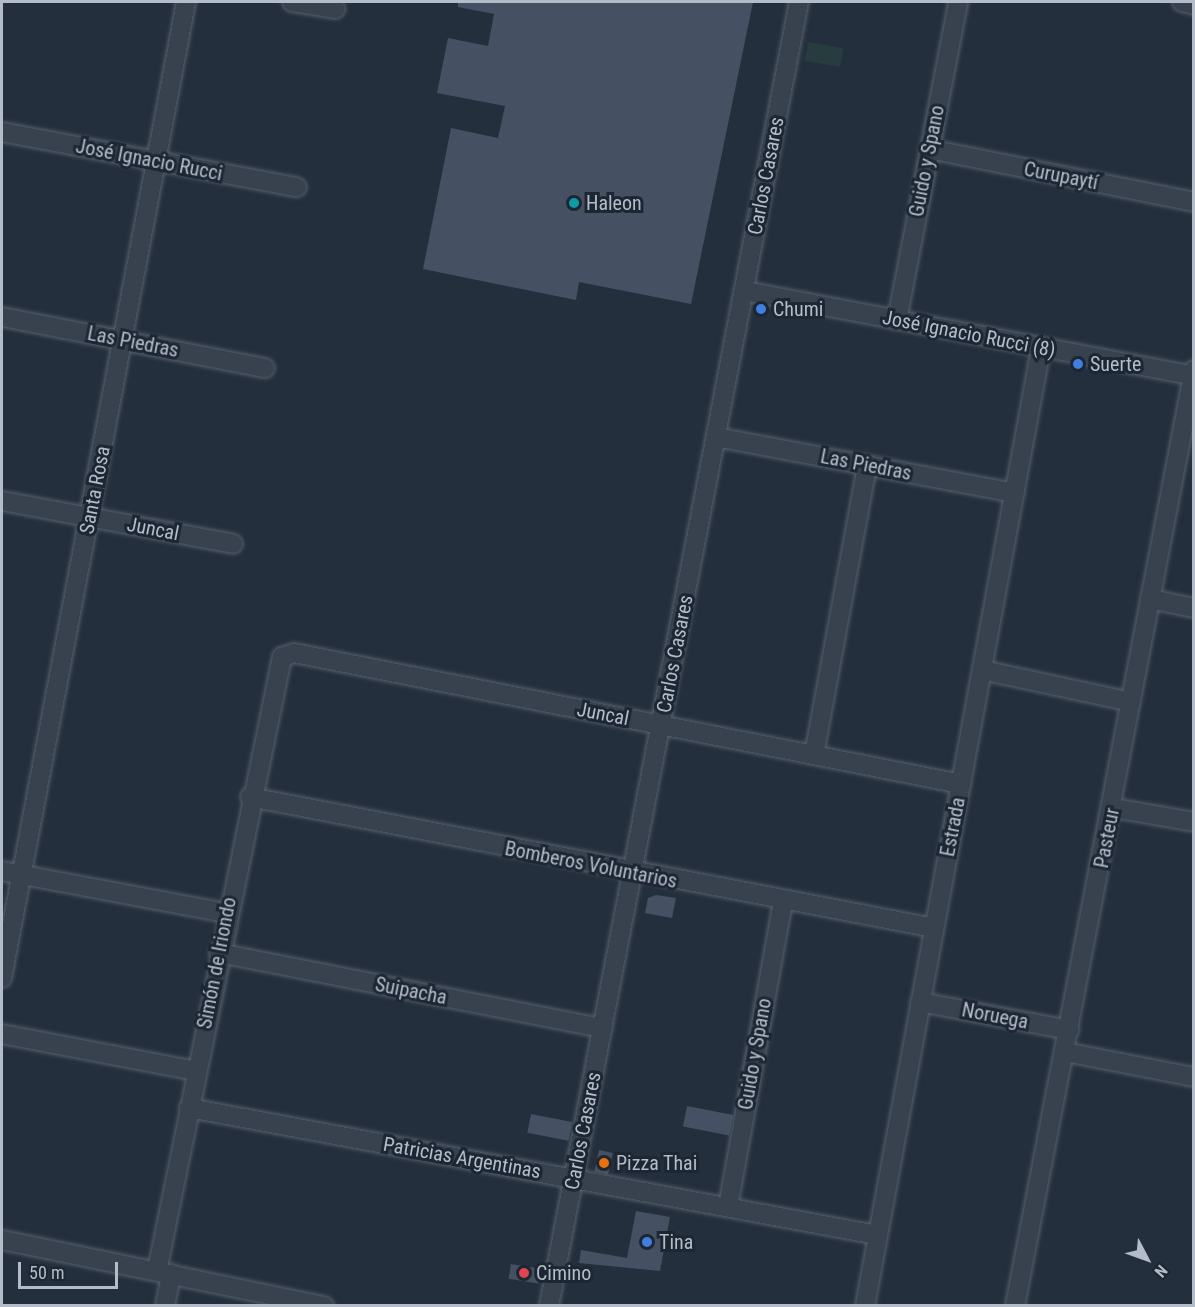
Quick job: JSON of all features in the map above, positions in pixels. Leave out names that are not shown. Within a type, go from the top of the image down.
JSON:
[{"type":"street","name":"Santa Rosa","points":[[2,978],[91,516],[186,2]]},
{"type":"street","points":[[292,2],[335,9]]},
{"type":"street","name":"Carlos Casares","points":[[549,1305],[799,2]]},
{"type":"street","name":"Guido y Spano","points":[[897,320],[958,2]]},
{"type":"street","points":[[1182,2],[1194,4]]},
{"type":"street","name":"José Ignacio Rucci","points":[[2,132],[297,187]]},
{"type":"street","name":"Curupaytí","points":[[929,149],[1194,202]]},
{"type":"street","name":"José Ignacio Rucci (8)","points":[[745,291],[1041,348],[1193,374]]},
{"type":"street","name":"Las Piedras","points":[[2,317],[265,368]]},
{"type":"street","name":"Estrada","points":[[865,1305],[1041,348]]},
{"type":"street","name":"Pasteur","points":[[1016,1305],[1113,808],[1193,374]]},
{"type":"street","name":"Las Piedras","points":[[716,437],[1015,493]]},
{"type":"street","points":[[814,755],[867,465]]},
{"type":"street","name":"Juncal","points":[[2,501],[233,544]]},
{"type":"street","points":[[1150,599],[1194,608]]},
{"type":"street","name":"Juncal","points":[[282,657],[294,653],[961,784]]},
{"type":"street","name":"Simón de Iriondo","points":[[165,1305],[164,1273],[189,1108],[250,797],[282,657]]},
{"type":"street","points":[[982,670],[1131,702]]},
{"type":"street","name":"Bomberos Voluntarios","points":[[250,797],[632,874],[934,927]]},
{"type":"street","points":[[1113,808],[1194,822]]},
{"type":"street","points":[[2,871],[227,914]]},
{"type":"street","name":"Guido y Spano","points":[[728,1207],[783,900]]},
{"type":"street","name":"Suipacha","points":[[219,953],[603,1028]]},
{"type":"street","name":"Noruega","points":[[920,1002],[1069,1030]]},
{"type":"street","points":[[2,1034],[196,1071]]},
{"type":"street","points":[[1065,1052],[1194,1077]]},
{"type":"street","name":"Patricias Argentinas","points":[[189,1108],[877,1235]]},
{"type":"street","points":[[2,1240],[324,1305]]},
{"type":"green space","points":[[808,42],[843,48],[840,67],[805,61]]},
{"type":"building","name":"Haleon","points":[[458,2],[753,2],[691,304],[579,282],[576,300],[423,269],[451,128],[498,138],[505,106],[437,93],[448,38],[488,46],[494,14],[458,7]]},
{"type":"building","points":[[656,895],[676,898],[672,918],[645,913],[648,898]]},
{"type":"building","points":[[687,1106],[733,1115],[729,1136],[683,1127]]},
{"type":"building","points":[[531,1114],[572,1122],[569,1141],[527,1133]]},
{"type":"building","points":[[599,1150],[613,1153],[608,1174],[594,1172]]},
{"type":"building","points":[[636,1211],[670,1217],[660,1271],[579,1263],[581,1250],[627,1258]]},
{"type":"building","points":[[511,1264],[541,1269],[538,1284],[509,1279]]},
{"type":"place","name":"Haleon","points":[[574,203]]},
{"type":"place","name":"Chumi","points":[[761,309]]},
{"type":"place","name":"Suerte","points":[[1078,364]]},
{"type":"place","name":"Pizza Thai","points":[[604,1163]]},
{"type":"place","name":"Tina","points":[[647,1242]]},
{"type":"place","name":"Cimino","points":[[524,1273]]}]
